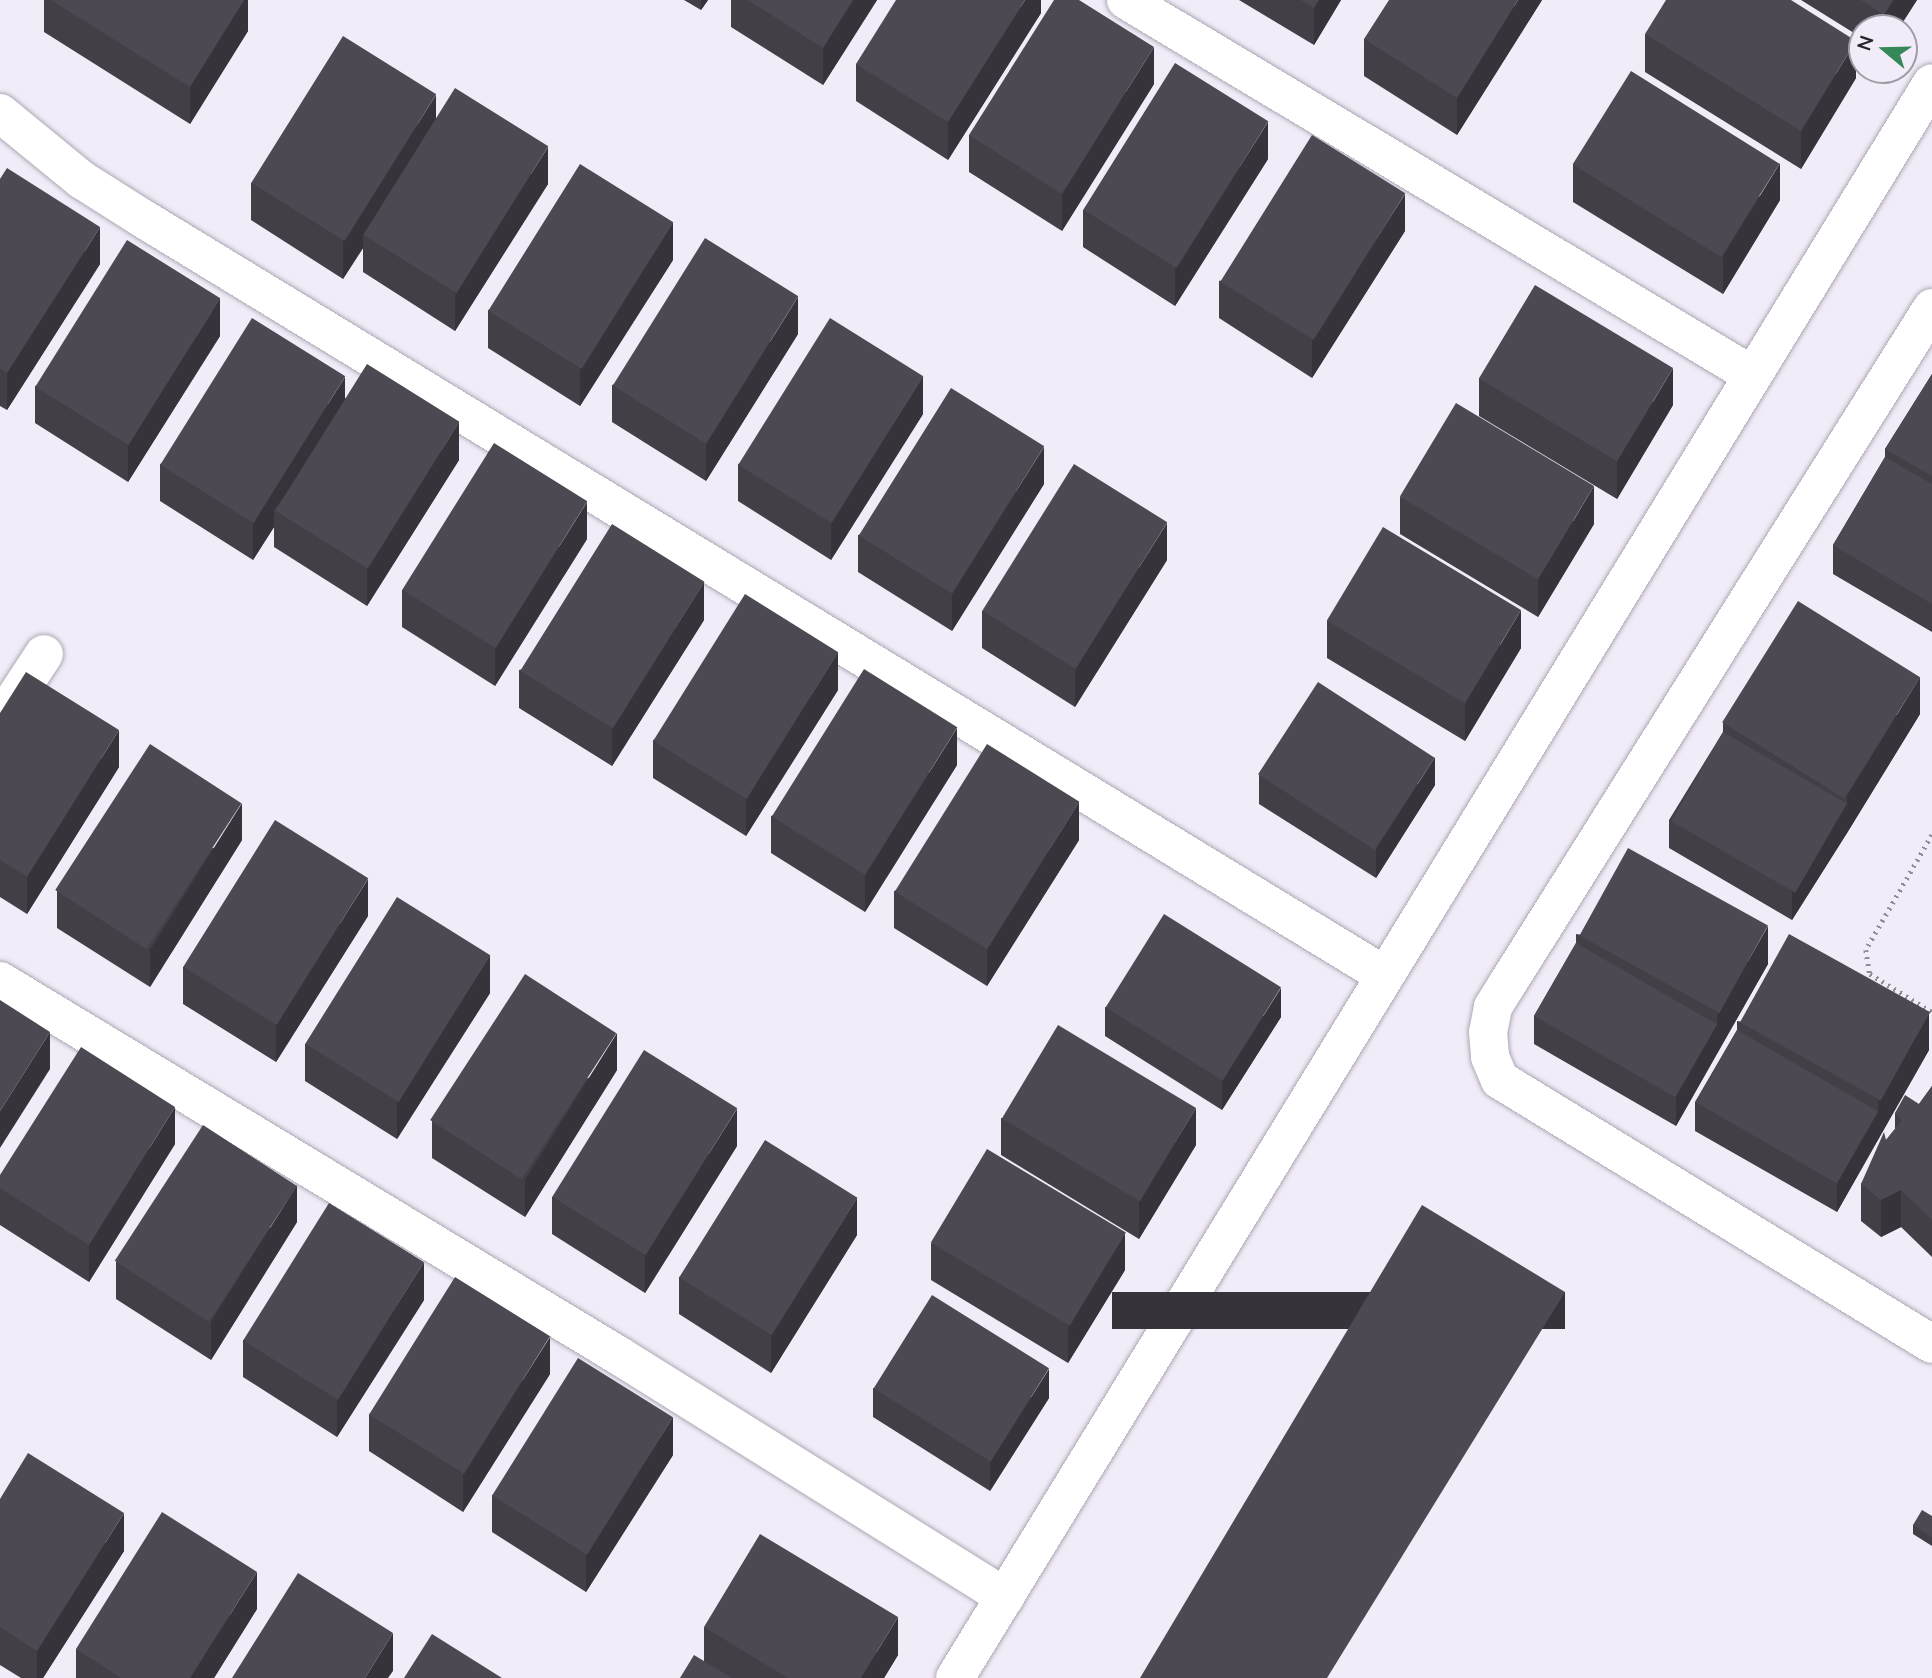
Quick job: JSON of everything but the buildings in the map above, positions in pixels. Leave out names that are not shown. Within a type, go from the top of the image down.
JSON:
[{"type":"street","points":[[1126,0],[1752,375]]},
{"type":"street","points":[[956,1678],[1932,83]]},
{"type":"street","points":[[0,113],[82,180],[142,218],[1384,975]]},
{"type":"street","points":[[121,253],[142,218]]},
{"type":"street","points":[[1932,308],[1493,1007],[1488,1032],[1490,1057],[1500,1080],[1932,1344]]},
{"type":"street","points":[[0,721],[44,654]]},
{"type":"street","points":[[0,981],[621,1357],[1005,1597]]},
{"type":"path","points":[[1932,835],[1866,950],[1870,974],[1932,1012]]}]
